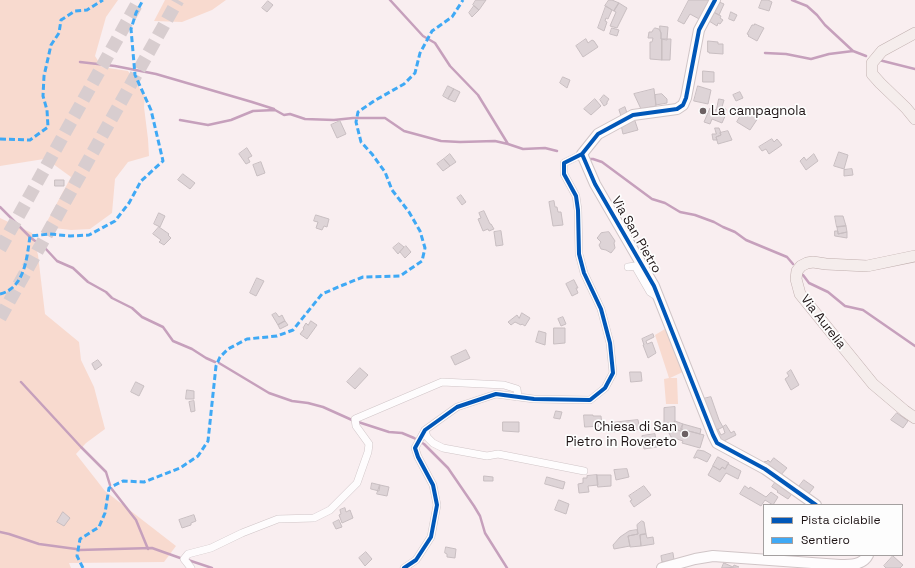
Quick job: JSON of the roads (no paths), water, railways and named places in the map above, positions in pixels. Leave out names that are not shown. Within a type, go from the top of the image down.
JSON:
[{"type":"main road","points":[[915,33],[882,51],[872,63],[872,74],[915,119]]},
{"type":"main road","name":"Via Aurelia","points":[[915,256],[867,266],[813,262],[801,266],[796,271],[796,279],[800,294],[873,384],[915,418]]},
{"type":"street","points":[[404,568],[416,560],[431,537],[437,505],[433,485],[418,457],[415,448],[425,430],[457,406],[496,394],[534,399],[590,400],[605,388],[613,373],[610,343],[601,309],[584,273],[579,254],[578,210],[576,196],[564,174],[564,163],[582,154],[598,134],[633,115],[677,109],[683,105],[686,98],[699,30],[715,0]]},
{"type":"street","name":"Via San Pietro","points":[[582,154],[595,184],[654,286],[717,443],[765,470],[815,504]]},
{"type":"street","points":[[628,267],[635,266],[650,292],[658,297]]},
{"type":"street","points":[[190,568],[184,559],[188,554],[211,548],[242,533],[278,519],[314,518],[330,510],[357,482],[368,452],[369,444],[356,426],[355,419],[442,382],[504,385],[517,389],[518,397]]},
{"type":"street","points":[[425,430],[427,437],[433,443],[443,448],[487,456],[498,454],[584,471]]},
{"type":"street","points":[[662,568],[695,559],[713,556],[852,565],[864,560],[868,556]]},
{"type":"waterway","points":[[390,0],[423,36],[435,43],[450,66],[478,95],[508,144]]},
{"type":"waterway","points":[[792,0],[807,6],[853,51],[866,56]]},
{"type":"waterway","points":[[765,53],[786,54],[811,59],[829,54],[853,51]]},
{"type":"waterway","points":[[879,60],[915,69]]},
{"type":"waterway","points":[[80,62],[115,66],[156,74],[274,109]]},
{"type":"waterway","points":[[180,120],[208,125],[231,120],[253,111],[275,110],[284,115],[290,114],[305,119],[334,120],[353,118],[385,118],[404,131],[441,141],[495,141],[523,149],[545,148],[557,151]]},
{"type":"waterway","points":[[589,159],[602,162],[652,199],[665,203],[680,212],[695,215],[714,222],[735,232],[746,240],[787,257],[793,264]]},
{"type":"waterway","points":[[0,207],[57,261],[73,268],[88,282],[106,292],[112,298],[132,308],[142,317],[163,327],[173,341],[192,349],[215,362]]},
{"type":"waterway","points":[[803,275],[809,283],[828,292],[845,306],[863,310],[915,346]]},
{"type":"waterway","points":[[219,363],[269,393],[292,401],[323,407],[352,420],[389,432],[402,433],[424,444],[448,468],[474,506],[480,516],[485,533],[507,568]]},
{"type":"waterway","points":[[21,382],[106,472],[110,485]]},
{"type":"waterway","points":[[111,488],[136,520],[148,549]]},
{"type":"waterway","points":[[0,532],[39,544],[76,549]]},
{"type":"waterway","points":[[79,550],[152,548],[183,559]]},
{"type":"waterway","points":[[188,560],[212,568]]},
{"type":"tunnel","points":[[0,249],[139,0]]},
{"type":"tunnel","points":[[0,318],[178,0]]},
{"type":"place","name":"La campagnola","points":[[703,111]]},
{"type":"place","name":"Chiesa di San Pietro in Rovereto","points":[[685,434]]}]
